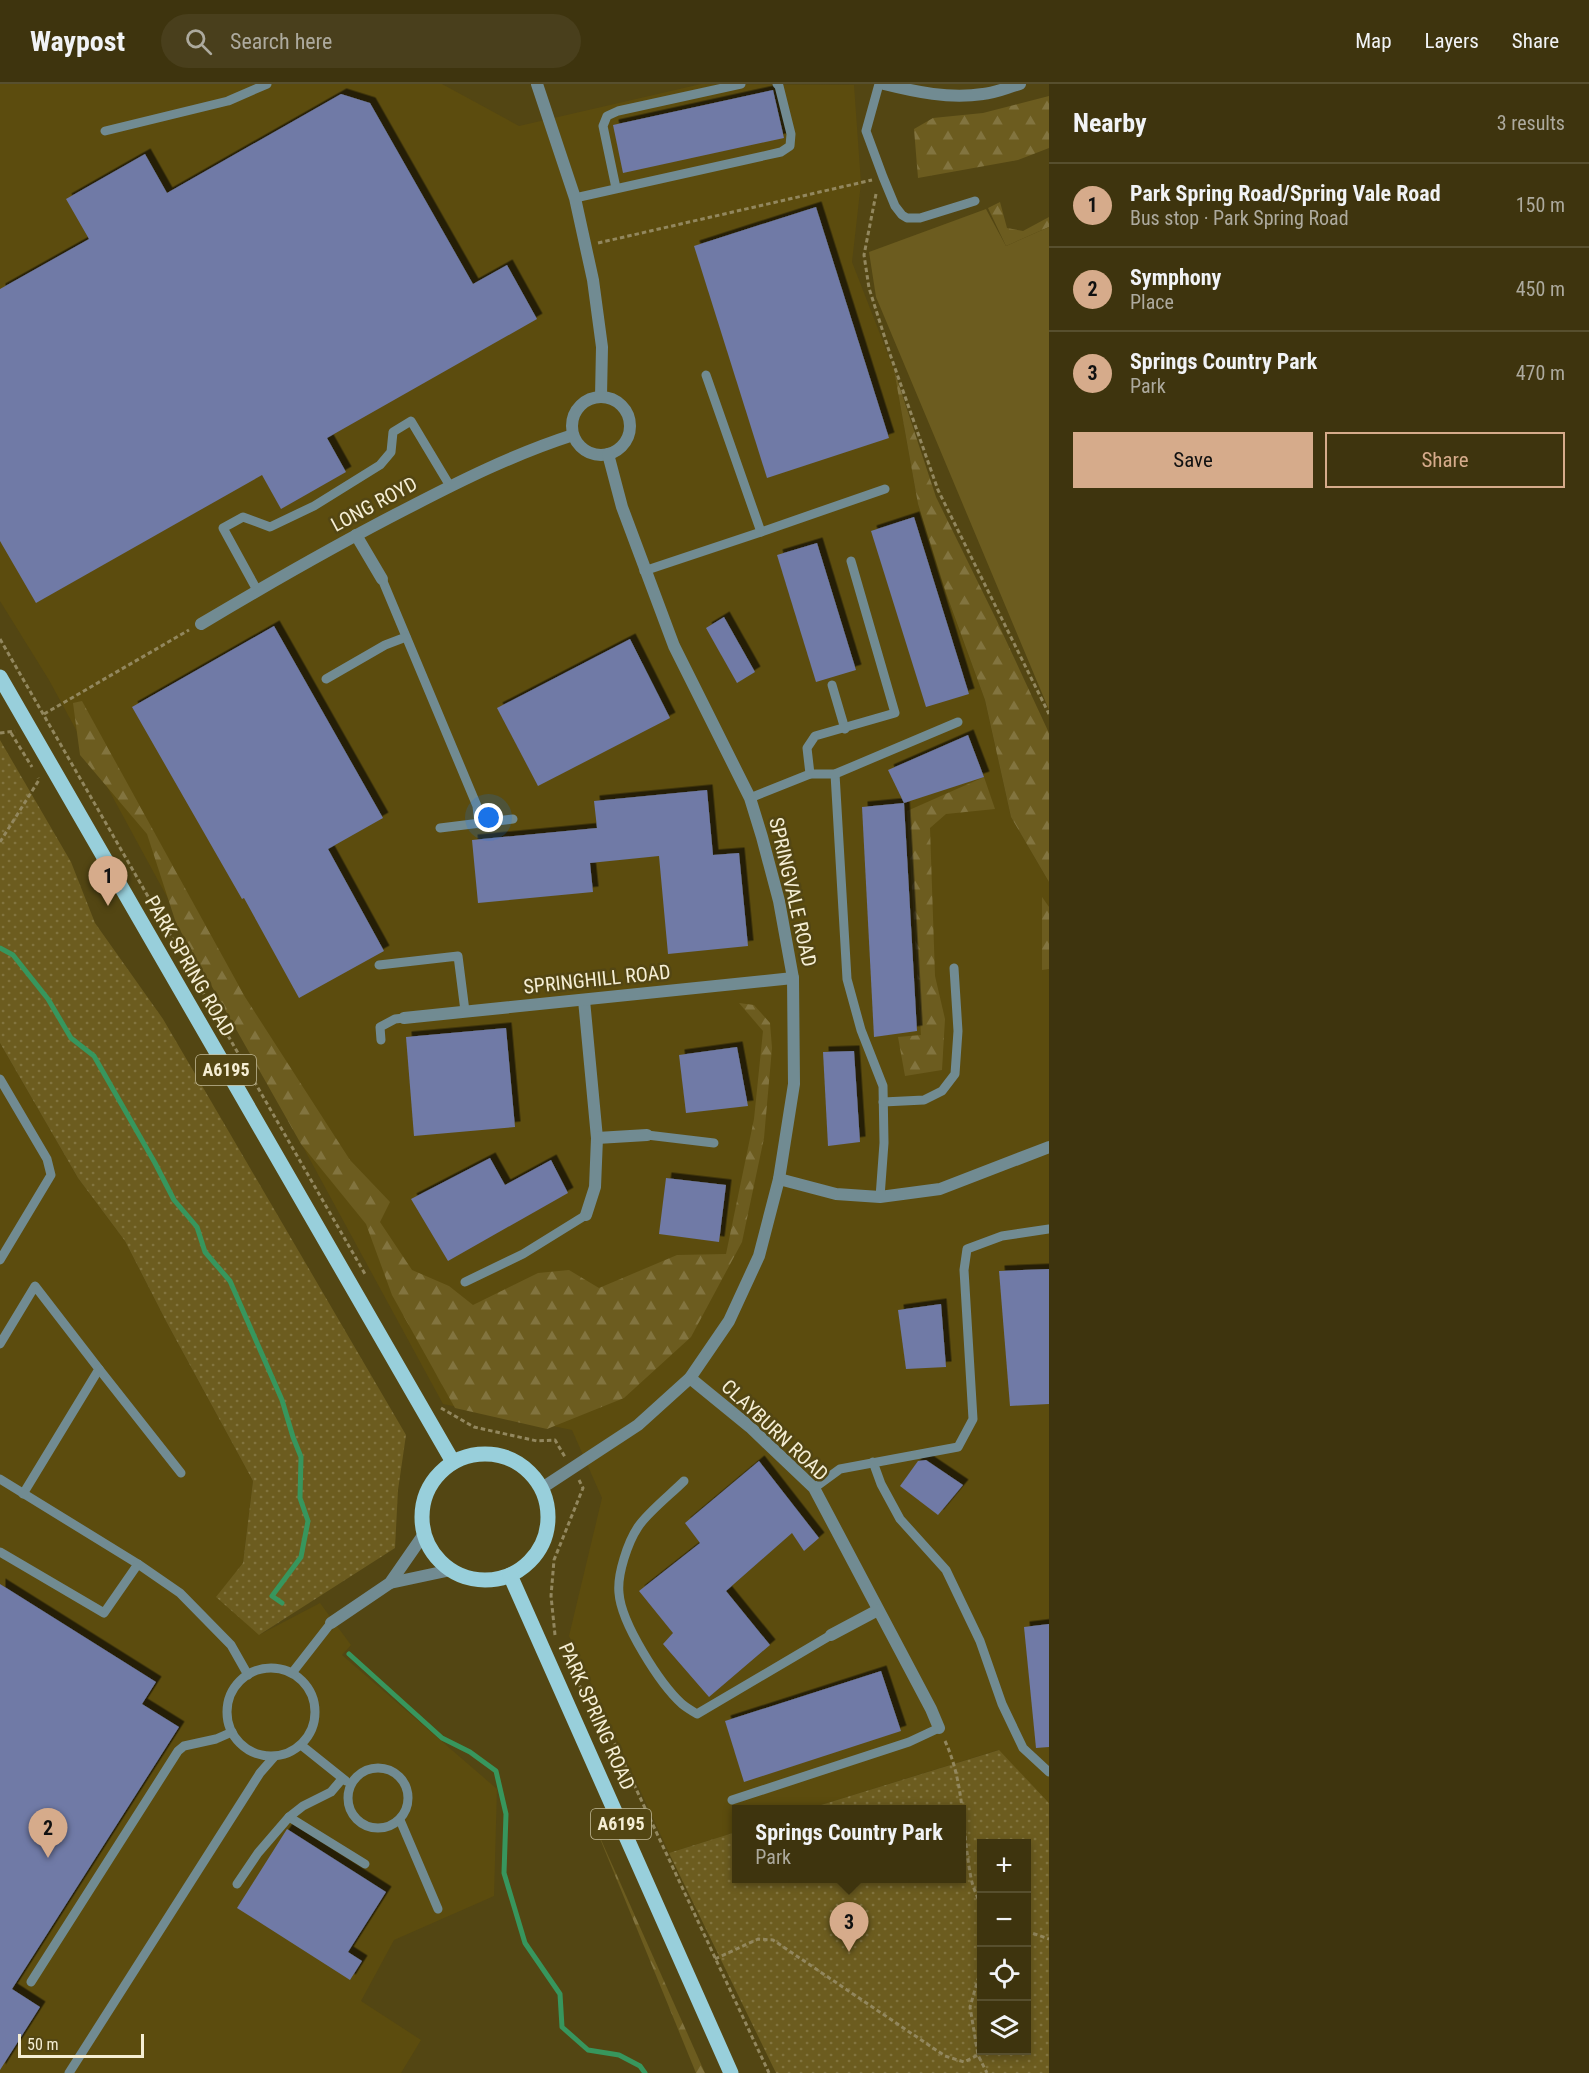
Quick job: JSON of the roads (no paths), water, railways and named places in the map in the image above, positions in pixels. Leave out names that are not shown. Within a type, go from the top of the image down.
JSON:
[{"type":"main road","name":"PARK SPRING ROAD","points":[[0,677],[453,1462]]},
{"type":"main road","points":[[486,1453],[503,1456],[519,1462],[532,1473],[542,1488],[548,1504],[549,1521],[545,1538],[537,1554],[525,1566],[510,1575],[480,1580],[465,1577],[451,1570],[430,1548],[424,1534],[422,1513],[426,1493],[437,1475],[453,1462],[469,1455],[486,1453]]},
{"type":"main road","name":"PARK SPRING ROAD","points":[[510,1575],[731,2073]]},
{"type":"street","points":[[537,84],[575,198],[593,280],[602,347],[601,396]]},
{"type":"street","points":[[884,84],[922,94],[952,90],[984,94],[1020,84]]},
{"type":"street","points":[[601,396],[623,407],[630,422],[627,438],[616,451],[608,454],[591,453],[583,449],[573,435],[572,420],[575,412],[586,401],[601,396]]},
{"type":"street","name":"LONG ROYD","points":[[201,624],[257,590],[450,486],[539,446],[573,435]]},
{"type":"street","name":"SPRINGVALE ROAD","points":[[542,1488],[638,1425],[690,1378],[729,1321],[759,1256],[779,1179],[794,1084],[793,978],[779,901],[750,798],[674,646],[622,507],[608,454]]},
{"type":"street","points":[[357,535],[382,579]]},
{"type":"street","name":"SPRINGHILL ROAD","points":[[404,1018],[793,978]]},
{"type":"street","points":[[584,1000],[597,1138],[595,1187],[586,1215]]},
{"type":"street","points":[[597,1138],[646,1135]]},
{"type":"street","points":[[779,1179],[836,1194],[880,1197],[940,1189],[1049,1147]]},
{"type":"street","name":"CLAYBURN ROAD","points":[[690,1378],[750,1427],[814,1488],[939,1728]]},
{"type":"street","points":[[331,1623],[390,1583],[424,1534]]},
{"type":"street","points":[[390,1583],[451,1570]]},
{"type":"street","points":[[831,1635],[878,1610]]},
{"type":"lane","points":[[105,130],[228,100],[267,84]]},
{"type":"lane","points":[[616,188],[603,126],[607,116],[618,111],[741,84]]},
{"type":"lane","points":[[575,198],[781,152],[790,146],[791,134],[777,84]]},
{"type":"lane","points":[[879,84],[866,131],[895,207],[908,218],[920,218],[975,201]]},
{"type":"lane","points":[[706,375],[761,532]]},
{"type":"lane","points":[[257,590],[223,528],[243,517],[270,527],[314,506],[380,465],[391,452],[393,432],[411,421],[450,486]]},
{"type":"lane","points":[[645,571],[885,489]]},
{"type":"lane","points":[[810,774],[807,748],[815,736],[895,713],[850,561]]},
{"type":"lane","points":[[382,579],[477,806],[479,824]]},
{"type":"lane","points":[[326,679],[371,653],[406,637]]},
{"type":"lane","points":[[832,686],[845,729]]},
{"type":"lane","points":[[750,798],[810,774],[835,774],[958,722]]},
{"type":"lane","points":[[835,774],[847,979],[861,1029],[883,1086],[884,1143],[880,1197]]},
{"type":"lane","points":[[440,828],[513,819]]},
{"type":"lane","points":[[380,965],[458,956],[465,1011]]},
{"type":"lane","points":[[883,1102],[924,1100],[942,1091],[955,1074],[958,1031],[954,968]]},
{"type":"lane","points":[[381,1040],[380,1027],[396,1019],[404,1018]]},
{"type":"lane","points":[[0,1080],[47,1159],[51,1175],[0,1260]]},
{"type":"lane","points":[[646,1135],[714,1143]]},
{"type":"lane","points":[[465,1282],[523,1254],[586,1215]]},
{"type":"lane","points":[[814,1488],[840,1469],[958,1447],[973,1419],[964,1270],[967,1249],[1002,1236],[1049,1229]]},
{"type":"lane","points":[[0,1344],[35,1286],[181,1473]]},
{"type":"lane","points":[[23,1494],[99,1369]]},
{"type":"lane","points":[[873,1462],[881,1484],[900,1519],[946,1570],[980,1641],[1002,1704],[1023,1748],[1049,1772]]},
{"type":"lane","points":[[0,1479],[138,1564],[180,1593],[231,1645],[248,1675]]},
{"type":"lane","points":[[684,1481],[638,1527],[623,1560],[619,1593],[637,1642],[655,1671],[681,1703],[697,1714],[831,1635]]},
{"type":"lane","points":[[0,1552],[104,1613],[138,1564]]},
{"type":"lane","points":[[292,1673],[331,1623]]},
{"type":"lane","points":[[262,1669],[277,1669],[292,1673],[311,1693],[315,1707],[315,1721],[310,1734],[301,1745],[289,1753],[274,1757],[249,1751],[239,1743],[232,1732],[227,1717],[229,1701],[236,1686],[248,1675],[262,1669]]},
{"type":"lane","points":[[732,1800],[909,1742],[939,1728]]},
{"type":"lane","points":[[31,1982],[178,1751],[184,1746],[216,1739],[232,1732]]},
{"type":"lane","points":[[237,1884],[258,1853],[289,1817],[303,1806],[347,1781],[374,1768],[392,1771],[400,1777],[408,1793],[405,1812],[400,1820],[381,1829],[370,1828],[360,1823],[352,1815],[348,1805],[347,1781],[301,1745]]},
{"type":"lane","points":[[69,2073],[260,1773],[274,1757]]},
{"type":"lane","points":[[289,1817],[365,1864]]},
{"type":"lane","points":[[400,1820],[438,1910]]},
{"type":"waterway","points":[[0,948],[13,955],[48,999],[71,1038],[94,1056],[174,1200],[197,1227],[205,1252],[230,1281],[282,1400],[301,1457],[300,1498],[308,1521],[301,1557],[272,1596],[282,1603]]},
{"type":"waterway","points":[[349,1654],[442,1738],[470,1752],[496,1771],[506,1814],[504,1873],[525,1943],[560,1994],[562,2027],[588,2050],[619,2055],[640,2066],[645,2073]]},
{"type":"place","name":"Park Spring Road/Spring Vale Road","points":[[108,906]]},
{"type":"place","name":"Symphony","points":[[48,1858]]},
{"type":"place","name":"Springs Country Park","points":[[849,1952]]}]
